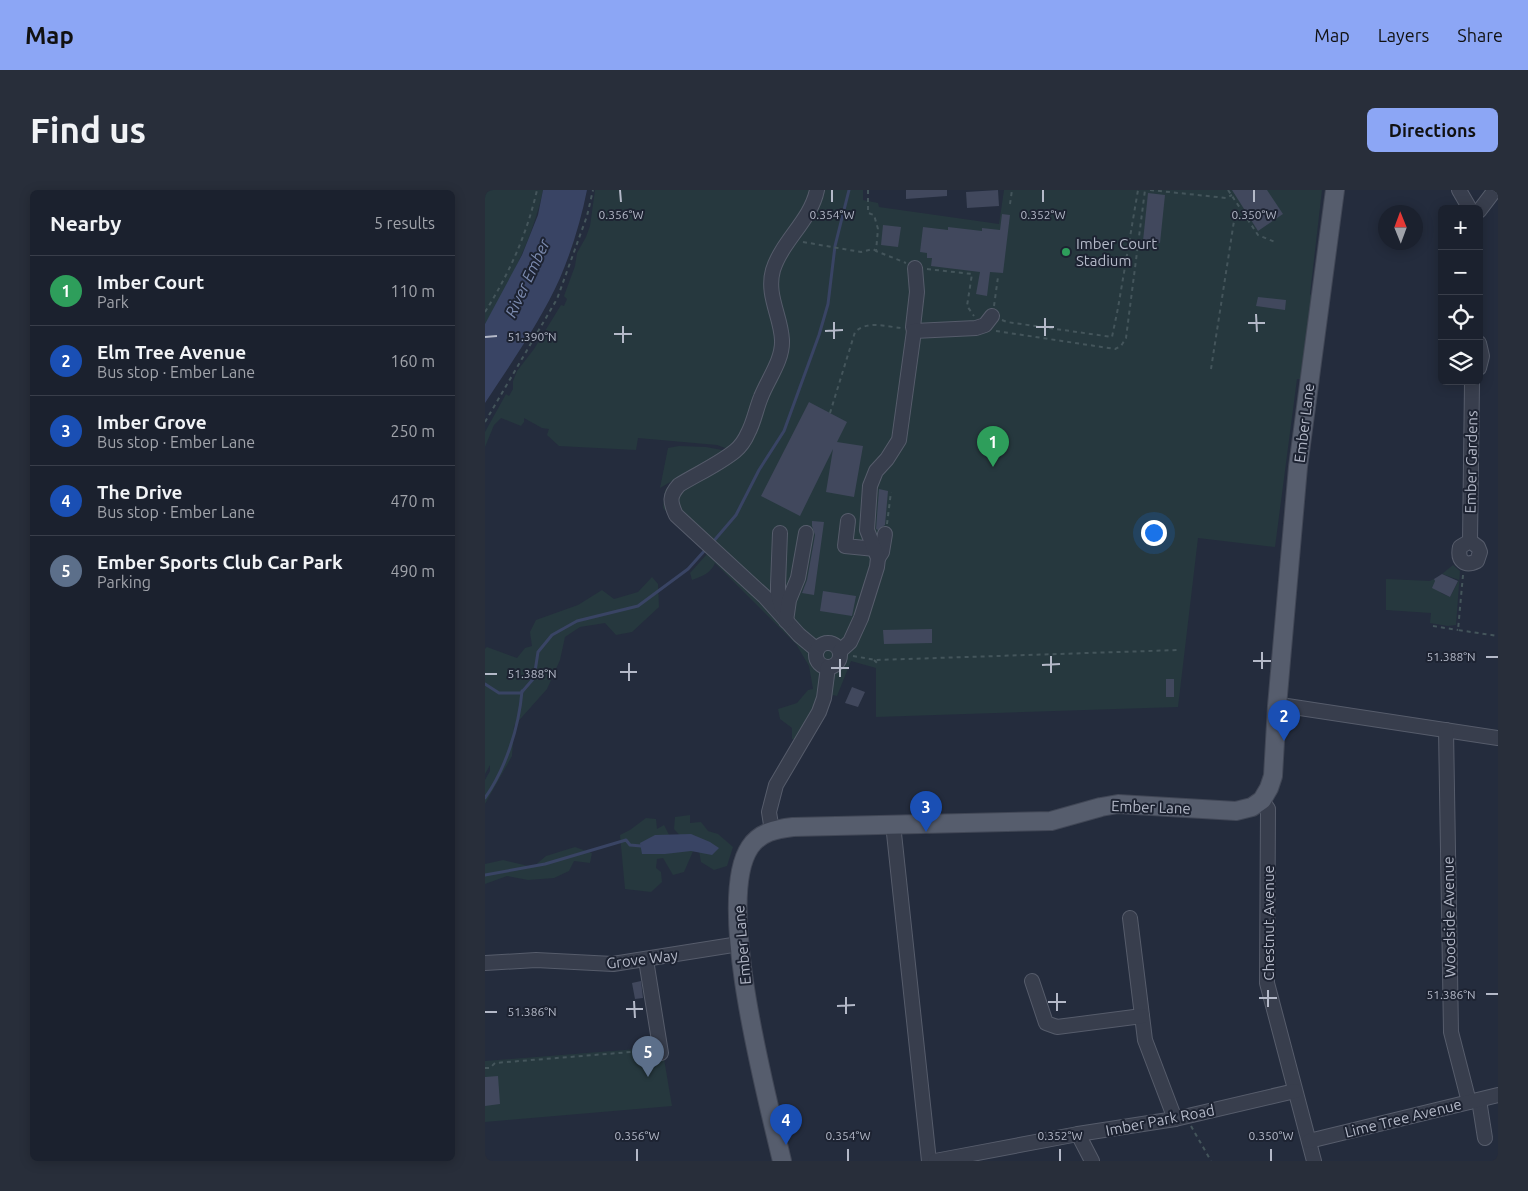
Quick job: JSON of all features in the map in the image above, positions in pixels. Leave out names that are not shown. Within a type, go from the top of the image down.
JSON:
[{"type":"main road","name":"Ember Lane","points":[[782,1161],[759,1058],[739,944],[737,902],[742,866],[755,841],[772,830],[793,827],[1051,821],[1101,806],[1117,804],[1236,812],[1252,807],[1262,800],[1269,788],[1273,776],[1277,706],[1299,467],[1335,190]]},
{"type":"street","points":[[817,190],[815,200],[780,254],[773,270],[770,288],[782,338],[782,349],[761,395],[749,432],[735,452],[679,485],[673,492],[671,505],[676,515],[764,596],[804,640],[817,650]]},
{"type":"street","points":[[1459,190],[1468,205]]},
{"type":"street","points":[[1483,206],[1495,190]]},
{"type":"street","points":[[840,653],[835,645],[827,643],[820,646],[816,654],[821,665],[829,668],[836,665],[840,653],[850,642],[856,630],[873,583],[876,554],[867,530],[870,486],[876,471],[887,459],[899,440],[914,331],[917,292],[915,268]]},
{"type":"street","points":[[914,331],[966,330],[985,325],[992,316]]},
{"type":"street","name":"Ember Gardens","points":[[1466,564],[1477,561],[1480,557],[1478,547],[1470,542],[1472,385]]},
{"type":"street","points":[[848,521],[845,546],[876,554],[882,552],[885,534]]},
{"type":"street","points":[[779,533],[778,594],[787,621]]},
{"type":"street","points":[[787,621],[789,600],[798,578],[806,533]]},
{"type":"street","points":[[772,830],[769,812],[776,784],[819,712],[824,698],[829,668]]},
{"type":"street","points":[[1277,706],[1498,738]]},
{"type":"street","name":"Woodside Avenue","points":[[1445,730],[1451,1032],[1485,1138]]},
{"type":"street","name":"Chestnut Avenue","points":[[1262,800],[1268,808],[1267,983],[1314,1161]]},
{"type":"street","points":[[893,824],[929,1161]]},
{"type":"street","points":[[1130,918],[1145,1040],[1180,1118]]},
{"type":"street","name":"Grove Way","points":[[485,963],[536,960],[613,964],[739,944]]},
{"type":"street","points":[[646,960],[661,1053]]},
{"type":"street","points":[[1032,981],[1046,1023],[1057,1027],[1142,1016]]},
{"type":"street","name":"Imber Park Road","points":[[935,1161],[1078,1134],[1180,1118],[1295,1091]]},
{"type":"street","name":"Lime Tree Avenue","points":[[1309,1141],[1498,1095]]},
{"type":"street","points":[[1078,1134],[1092,1161]]},
{"type":"path","points":[[485,312],[516,256],[527,228],[537,190]]},
{"type":"path","points":[[485,422],[557,299],[587,216],[593,190]]},
{"type":"path","points":[[868,190],[868,213],[874,215],[878,229],[876,251]]},
{"type":"path","points":[[1010,204],[1012,190]]},
{"type":"path","points":[[999,277],[992,316],[1007,322],[1112,336],[1119,308],[1137,190]]},
{"type":"path","points":[[791,239],[861,252],[873,249],[915,268],[972,274],[967,306],[981,326],[993,330],[1115,349],[1121,346],[1125,338],[1145,190]]},
{"type":"path","points":[[1150,190],[1225,198],[1232,195]]},
{"type":"path","points":[[1229,190],[1258,235],[1275,242]]},
{"type":"path","points":[[1211,369],[1234,221],[1244,214]]},
{"type":"path","points":[[829,413],[855,332],[861,327],[868,325],[914,331]]},
{"type":"path","points":[[885,534],[891,492]]},
{"type":"path","points":[[889,507],[894,508]]},
{"type":"path","points":[[1458,630],[1462,578],[1466,564]]},
{"type":"path","points":[[1433,626],[1498,636]]},
{"type":"path","points":[[840,653],[873,659],[1179,650]]},
{"type":"path","points":[[873,659],[879,665]]},
{"type":"path","points":[[485,1068],[490,1068],[495,1063],[631,1052],[641,1060],[641,1063]]},
{"type":"path","points":[[1180,1118],[1211,1161]]},
{"type":"shaded area","points":[[485,190],[543,190],[539,208],[520,259],[485,324]]},
{"type":"shaded area","points":[[595,190],[863,190],[863,200],[878,203],[879,207],[999,224],[1004,190],[1322,190],[1310,294],[1314,298],[1313,307],[1309,316],[1302,379],[1297,379],[1275,547],[1198,538],[1178,707],[876,717],[876,668],[851,661],[837,696],[833,695],[828,705],[808,716],[795,739],[792,739],[792,728],[780,719],[778,709],[797,703],[808,690],[813,689],[809,666],[796,644],[715,563],[706,574],[692,580],[690,573],[707,554],[663,508],[665,490],[672,483],[728,449],[717,445],[638,438],[636,450],[559,446],[547,435],[549,429],[542,428],[524,418],[521,426],[501,418],[494,425],[485,447],[485,432],[506,394],[509,396],[513,389],[513,381],[517,371],[534,349],[561,305],[564,306],[567,299],[564,296],[575,266],[577,253],[590,226]]},
{"type":"shaded area","points":[[679,446],[706,447],[722,450],[722,452],[660,488],[668,448]]},
{"type":"shaded area","points":[[1453,565],[1460,571],[1456,625],[1448,626],[1430,623],[1431,613],[1386,610],[1386,579],[1430,581],[1434,579],[1441,593],[1450,597],[1459,580],[1442,574]]},
{"type":"shaded area","points":[[652,577],[658,584],[659,607],[632,632],[616,635],[605,623],[580,627],[565,637],[560,660],[547,689],[514,726],[512,756],[485,804],[485,780],[490,771],[490,765],[485,774],[485,649],[487,647],[517,658],[525,648],[532,646],[530,632],[536,620],[578,605],[602,590],[614,599],[638,592]]},
{"type":"shaded area","points":[[690,815],[690,823],[701,822],[708,831],[718,834],[733,847],[727,866],[714,870],[701,862],[699,851],[694,849],[684,872],[673,875],[663,858],[657,859],[656,868],[661,872],[662,882],[651,892],[625,889],[620,835],[646,818],[656,819],[657,829],[664,825],[676,849],[686,842],[674,829],[675,817]]},
{"type":"shaded area","points":[[575,847],[592,853],[590,863],[574,861],[569,871],[554,878],[528,880],[507,876],[485,884],[485,864],[503,860],[533,867],[546,856]]},
{"type":"shaded area","points":[[662,1047],[672,1106],[485,1122],[485,1061]]},
{"type":"water","name":"River Ember","points":[[543,190],[587,190],[572,246],[553,294],[525,342],[485,403],[485,324],[522,255],[538,215]]},
{"type":"water","points":[[691,834],[719,848],[712,855],[691,851],[642,854],[640,843],[655,835]]},
{"type":"building","points":[[906,190],[947,190],[947,196],[906,199]]},
{"type":"building","points":[[998,190],[999,206],[967,208],[966,192]]},
{"type":"building","points":[[1232,190],[1267,190],[1283,214],[1258,231]]},
{"type":"building","points":[[1148,193],[1165,195],[1160,243],[1143,241]]},
{"type":"building","points":[[1002,214],[1010,215],[1003,273],[990,272],[987,296],[976,294],[980,272],[931,266],[932,258],[927,258],[927,253],[920,252],[923,227],[948,230],[948,227],[982,231],[982,228],[1000,230]]},
{"type":"building","points":[[883,225],[901,227],[898,247],[881,245]]},
{"type":"building","points":[[1258,297],[1286,300],[1285,310],[1256,306]]},
{"type":"building","points":[[809,402],[847,422],[837,442],[863,446],[854,497],[826,492],[833,449],[800,516],[761,496]]},
{"type":"building","points":[[879,489],[888,491],[885,525],[878,530],[876,529]]},
{"type":"building","points":[[812,521],[824,522],[814,595],[802,593],[807,580],[815,535]]},
{"type":"building","points":[[1442,574],[1458,581],[1450,597],[1432,588],[1434,579]]},
{"type":"building","points":[[823,591],[856,596],[852,616],[820,611]]},
{"type":"building","points":[[932,629],[932,643],[884,644],[883,630]]},
{"type":"building","points":[[1166,679],[1174,679],[1174,697],[1166,697]]},
{"type":"building","points":[[852,687],[865,692],[858,707],[845,703]]},
{"type":"building","points":[[641,981],[643,998],[635,999],[632,983]]},
{"type":"building","points":[[498,1076],[500,1104],[485,1106],[485,1077]]},
{"type":"waterway","points":[[712,543],[736,515],[759,470],[784,431],[819,335],[828,304],[835,246],[849,190]]},
{"type":"waterway","points":[[485,684],[499,693],[521,693],[534,678],[538,652],[552,635],[577,621],[638,606],[688,569],[706,549]]},
{"type":"waterway","points":[[485,798],[499,774],[515,733],[522,691]]},
{"type":"waterway","points":[[485,875],[545,864],[626,840],[630,845],[641,846]]},
{"type":"place","name":"Imber Court Stadium","points":[[1066,252]]},
{"type":"place","name":"Imber Court","points":[[993,467]]},
{"type":"place","name":"Elm Tree Avenue","points":[[1284,741]]},
{"type":"place","name":"Imber Grove","points":[[926,832]]},
{"type":"place","name":"Ember Sports Club Car Park","points":[[648,1077]]},
{"type":"place","name":"The Drive","points":[[786,1145]]}]
